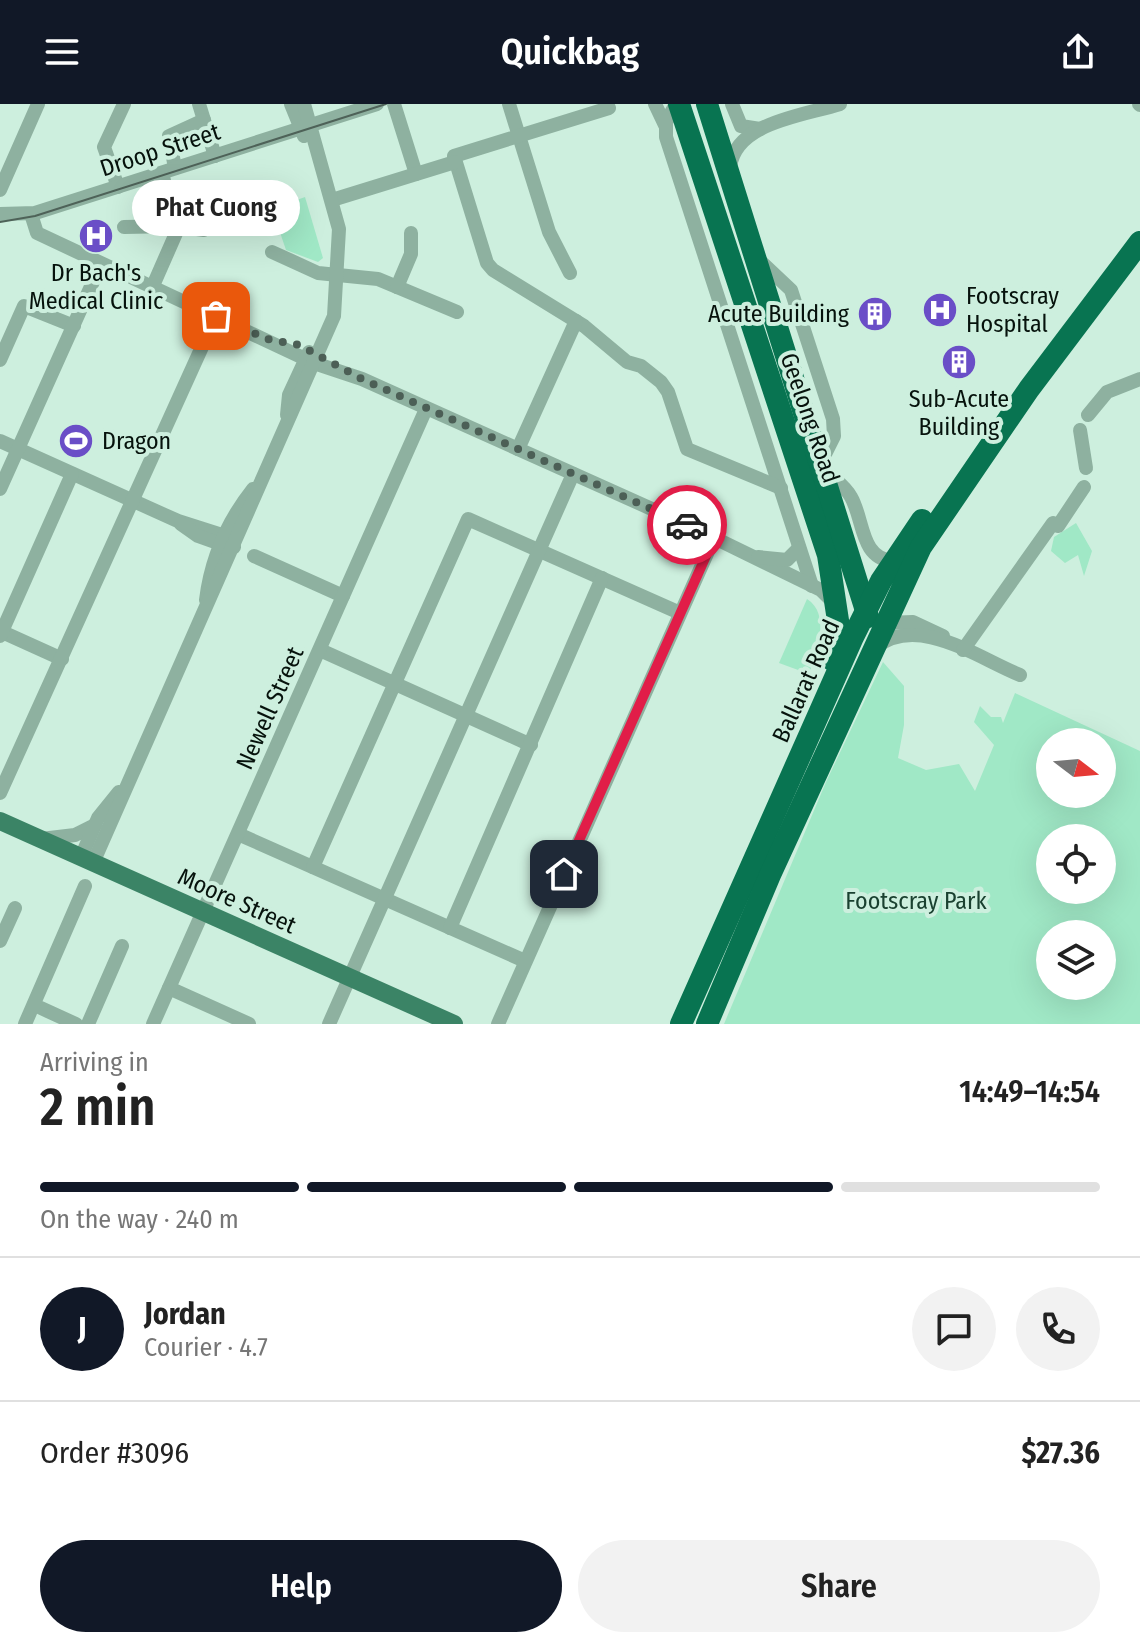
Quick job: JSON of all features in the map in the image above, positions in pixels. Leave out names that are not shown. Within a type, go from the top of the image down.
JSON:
[{"type":"highway","name":"Geelong Road","points":[[677,104],[828,555],[837,606],[837,642],[803,753]]},
{"type":"highway","name":"Geelong Road","points":[[707,104],[869,624],[871,647],[868,660]]},
{"type":"highway","name":"Ballarat Road","points":[[869,624],[1029,389],[1140,242]]},
{"type":"highway","name":"Ballarat Road","points":[[681,1024],[803,753],[869,624],[893,561],[994,421],[1029,389]]},
{"type":"highway","name":"Ballarat Road","points":[[707,1024],[868,660]]},
{"type":"highway","points":[[698,986],[719,995]]},
{"type":"main road","name":"Moore Street","points":[[0,821],[454,1024]]},
{"type":"street","points":[[0,190],[38,104]]},
{"type":"street","points":[[118,187],[104,147],[124,104]]},
{"type":"street","points":[[199,104],[215,156]]},
{"type":"street","points":[[87,860],[129,779],[204,609],[226,543],[264,475],[312,357],[334,316],[340,235],[332,200],[305,127],[291,104]]},
{"type":"street","points":[[304,104],[305,127],[329,212],[338,272]]},
{"type":"street","name":"Droop Street","points":[[0,214],[31,214],[377,104]]},
{"type":"street","points":[[394,104],[416,174]]},
{"type":"street","points":[[509,104],[549,232],[570,273]]},
{"type":"street","points":[[655,104],[665,125],[812,586]]},
{"type":"street","points":[[665,125],[677,104]]},
{"type":"street","points":[[732,104],[741,126],[760,129]]},
{"type":"street","points":[[729,176],[736,147],[760,129],[840,104]]},
{"type":"street","points":[[609,108],[454,156],[488,265],[576,321],[627,362],[641,366],[666,388],[687,449],[767,485],[781,488]]},
{"type":"street","points":[[152,288],[176,238],[168,170],[169,136],[204,120]]},
{"type":"street","points":[[332,200],[455,162]]},
{"type":"street","points":[[31,214],[37,233],[152,288],[754,556],[824,592],[837,606]]},
{"type":"street","points":[[124,227],[176,226],[204,230]]},
{"type":"street","points":[[397,287],[411,254],[411,233]]},
{"type":"street","points":[[272,252],[318,273],[338,272],[374,278],[457,312]]},
{"type":"street","points":[[0,489],[101,264]]},
{"type":"street","points":[[0,360],[24,306],[74,326]]},
{"type":"street","points":[[31,318],[37,313],[46,313]]},
{"type":"street","points":[[0,793],[216,316]]},
{"type":"street","points":[[518,449],[576,321]]},
{"type":"street","points":[[1088,415],[1107,392],[1140,379]]},
{"type":"street","name":"Newell Street","points":[[153,1024],[426,409]]},
{"type":"street","points":[[1080,430],[1086,468]]},
{"type":"street","points":[[0,441],[226,543]]},
{"type":"street","points":[[773,464],[794,456]]},
{"type":"street","points":[[821,465],[850,495],[872,550],[879,558],[893,561]]},
{"type":"street","points":[[62,659],[1,633],[72,474]]},
{"type":"street","points":[[329,1024],[573,474]]},
{"type":"street","points":[[959,648],[1053,523],[1058,526],[1067,516],[1084,487]]},
{"type":"street","points":[[313,867],[468,519],[680,613]]},
{"type":"street","points":[[498,1024],[714,538]]},
{"type":"street","points":[[754,556],[785,561],[794,557],[799,548]]},
{"type":"street","points":[[254,556],[343,596]]},
{"type":"street","points":[[450,928],[602,578]]},
{"type":"street","points":[[869,624],[923,625],[959,648],[1020,675]]},
{"type":"street","points":[[868,660],[882,643],[904,634],[959,648]]},
{"type":"street","points":[[320,650],[531,745]]},
{"type":"street","points":[[87,860],[95,825],[129,779]]},
{"type":"street","points":[[40,839],[75,835],[95,825]]},
{"type":"street","points":[[238,834],[525,961]]},
{"type":"street","points":[[25,1024],[85,886]]},
{"type":"street","points":[[0,941],[15,908]]},
{"type":"street","points":[[88,1024],[122,946]]},
{"type":"street","points":[[169,988],[245,1023]]},
{"type":"street","points":[[41,1008],[76,1024]]},
{"type":"green space","points":[[305,197],[323,258],[318,262],[286,250],[272,209]]},
{"type":"green space","points":[[1076,523],[1092,551],[1084,576],[1078,555],[1065,563],[1051,551],[1054,537]]},
{"type":"green space","points":[[807,599],[819,614],[820,624],[818,645],[809,674],[779,663]]},
{"type":"green space","name":"Footscray Park","points":[[883,662],[904,686],[904,725],[898,758],[926,770],[959,764],[975,791],[994,745],[974,722],[980,706],[991,717],[1001,717],[1003,723],[1015,693],[1090,728],[1036,728],[1036,808],[1116,808],[1116,740],[1140,751],[1140,1024],[724,1024],[826,782]]},
{"type":"tram line","points":[[0,222],[35,216],[386,104]]},
{"type":"way so far","points":[[216,316],[267,339],[299,345],[362,379],[687,525]]},
{"type":"place","name":"Dr Bach's Medical Clinic","points":[[96,236]]},
{"type":"place","name":"Footscray Hospital","points":[[940,310]]},
{"type":"place","name":"Acute Building","points":[[875,314]]},
{"type":"place","name":"Phat Cuong","points":[[216,316]]},
{"type":"place","name":"Sub-Acute Building","points":[[959,362]]},
{"type":"place","name":"Dragon","points":[[76,441]]},
{"type":"route","points":[[564,874],[714,538],[687,525]]}]
